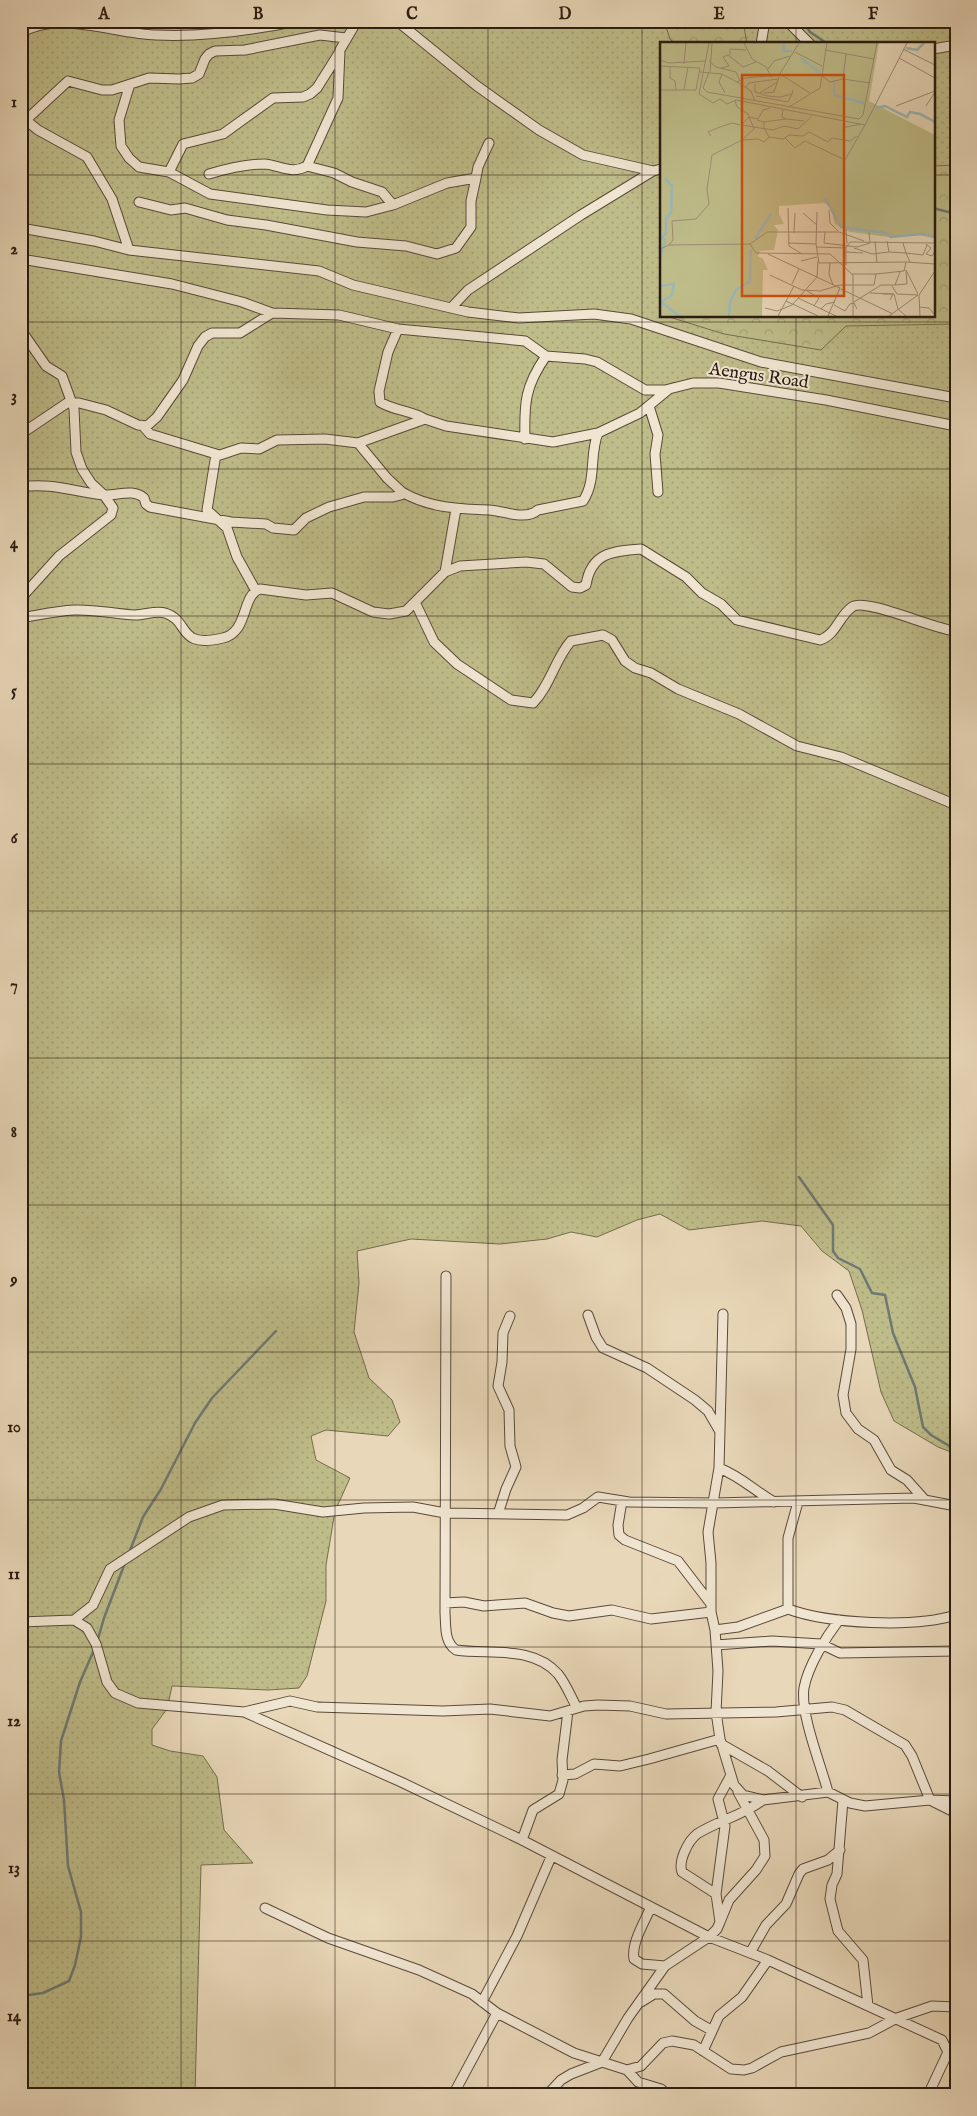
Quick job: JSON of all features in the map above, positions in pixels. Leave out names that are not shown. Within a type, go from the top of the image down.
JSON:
[{"type":"street","points":[[21,33],[31,27],[57,23],[156,35],[222,32],[297,21]]},
{"type":"street","points":[[169,172],[183,144],[223,134],[273,98],[303,97],[310,94],[317,88],[357,21]]},
{"type":"street","points":[[398,21],[477,86],[539,130],[583,155],[657,170]]},
{"type":"street","points":[[761,42],[765,21]]},
{"type":"street","points":[[786,21],[808,42]]},
{"type":"street","points":[[129,250],[112,199],[87,156],[38,130],[24,119],[68,81],[102,90],[112,90],[149,78],[192,78],[201,73],[208,54],[215,51],[245,50],[320,35],[346,38]]},
{"type":"street","points":[[934,49],[956,45]]},
{"type":"street","points":[[209,174],[231,168],[263,164],[278,166],[289,171],[299,171],[306,166],[338,98],[340,50]]},
{"type":"street","points":[[130,84],[118,120],[121,146],[129,158],[139,166],[169,172],[210,194],[284,202],[327,210],[366,212],[393,205],[447,182],[476,178]]},
{"type":"street","points":[[139,202],[171,210],[185,208],[228,220],[357,242],[406,246],[437,254],[456,248],[471,227],[471,201],[478,166],[489,143]]},
{"type":"street","points":[[306,166],[334,173],[352,182],[382,192],[393,205]]},
{"type":"street","points":[[451,308],[468,290],[581,215],[657,170]]},
{"type":"street","points":[[21,228],[94,240],[129,250],[319,271],[353,285],[451,308],[519,318],[594,314],[631,319],[761,362],[956,398]]},
{"type":"street","points":[[21,259],[172,284],[242,302],[272,312],[339,315],[398,329],[525,341],[546,356],[534,372],[524,403],[525,439]]},
{"type":"street","points":[[143,426],[151,424],[183,380],[198,346],[205,336],[212,333],[240,333],[272,312]]},
{"type":"street","points":[[398,329],[388,352],[379,391],[380,402],[389,407],[416,414],[446,426],[491,431],[525,439],[553,442],[598,433],[633,417],[669,389]]},
{"type":"street","points":[[21,330],[46,366],[62,376],[72,403],[76,452],[82,469],[91,483],[104,495],[113,508],[111,514],[59,556],[21,598]]},
{"type":"street","name":"Aengus Road","points":[[546,356],[585,359],[605,366],[645,390],[669,389],[693,383],[719,383],[826,400],[956,426]]},
{"type":"street","points":[[21,434],[62,405],[72,403],[106,410],[143,426],[150,434],[220,456],[241,448],[259,449],[277,440],[325,439],[358,442],[425,419]]},
{"type":"street","points":[[649,406],[658,435],[656,454],[658,492]]},
{"type":"street","points":[[358,442],[387,478],[402,492],[428,504],[456,509],[491,510],[514,515],[533,514],[538,510],[581,502],[586,497],[592,479],[592,456],[598,433]]},
{"type":"street","points":[[216,454],[207,506],[210,515],[227,528],[237,557],[256,591]]},
{"type":"street","points":[[21,487],[48,485],[104,495],[136,493],[144,498],[146,504],[150,507],[217,520],[253,522],[266,524],[273,528],[294,530],[306,518],[330,506],[364,497],[393,497],[401,495],[402,492]]},
{"type":"street","points":[[445,572],[456,509]]},
{"type":"street","points":[[256,591],[266,589],[306,595],[332,594],[373,612],[388,614],[406,611],[445,572],[481,563],[526,562],[544,564],[572,587],[580,588],[586,585],[588,572],[593,563],[608,554],[641,549],[686,577],[702,593],[721,604],[737,620],[820,640],[828,636],[852,606],[861,604],[942,630],[956,631]]},
{"type":"street","points":[[21,618],[75,610],[137,615],[166,613],[174,619],[189,637],[195,640],[208,641],[229,637],[237,630],[256,591]]},
{"type":"street","points":[[415,602],[434,642],[488,686],[511,700],[532,703],[546,684],[558,659],[572,641],[577,638],[602,635],[612,640],[625,661],[673,687],[739,714],[797,746],[842,757],[956,805]]},
{"type":"street","points":[[446,1276],[445,1603],[447,1638],[450,1646],[456,1650],[522,1654],[550,1667],[564,1682],[577,1708]]},
{"type":"street","points":[[837,1295],[846,1308],[851,1324],[851,1349],[843,1395],[846,1413],[858,1428],[874,1440],[891,1470],[907,1480],[924,1499]]},
{"type":"street","points":[[547,2095],[561,2080],[602,2062],[665,1966],[710,1938],[720,1922],[729,1900],[756,1870],[765,1856],[764,1840],[731,1775],[720,1742],[716,1712],[718,1671],[715,1630],[711,1608],[708,1532],[719,1468],[723,1314]]},
{"type":"street","points":[[588,1315],[596,1337],[603,1348],[647,1368],[696,1400],[708,1412],[720,1431]]},
{"type":"street","points":[[498,1514],[516,1467],[510,1446],[509,1410],[498,1386],[502,1362],[503,1333],[510,1316]]},
{"type":"street","points":[[719,1468],[735,1474],[751,1488],[775,1502]]},
{"type":"street","points":[[74,1620],[92,1605],[110,1569],[142,1550],[154,1538],[188,1517],[222,1505],[274,1504],[324,1512],[399,1507],[445,1513],[567,1515],[583,1508],[598,1497],[622,1501],[714,1503],[924,1499],[956,1506]]},
{"type":"street","points":[[622,1501],[618,1525],[619,1535],[625,1540],[678,1561],[711,1608]]},
{"type":"street","points":[[788,1609],[788,1538],[798,1502]]},
{"type":"street","points":[[445,1603],[464,1602],[484,1606],[525,1603],[553,1613],[569,1616],[612,1610],[651,1619],[711,1608]]},
{"type":"street","points":[[715,1630],[738,1627],[788,1609],[839,1620],[930,1622],[956,1615]]},
{"type":"street","points":[[21,1622],[74,1620],[86,1628],[96,1644],[106,1682],[115,1693],[138,1703],[244,1712],[290,1701],[317,1707],[443,1711],[490,1709],[550,1716],[577,1708],[608,1705],[630,1706],[666,1714],[776,1712],[832,1707],[845,1710],[857,1719],[897,1738],[905,1745],[912,1756],[930,1800],[956,1813]]},
{"type":"street","points":[[828,1792],[804,1709],[804,1688],[822,1644],[839,1620]]},
{"type":"street","points":[[716,1645],[772,1641],[822,1644],[840,1654],[956,1651]]},
{"type":"street","points":[[244,1712],[401,1782],[522,1840],[551,1857],[651,1906],[710,1938],[768,1960],[897,2018],[956,2049]]},
{"type":"street","points":[[522,1840],[533,1810],[559,1794],[568,1712]]},
{"type":"street","points":[[562,1775],[575,1774],[594,1764],[620,1766],[720,1742],[768,1771],[802,1797]]},
{"type":"street","points":[[720,1922],[716,1894],[724,1822],[718,1800],[731,1775]]},
{"type":"street","points":[[738,1792],[763,1800],[802,1797],[828,1792],[843,1800],[873,1807],[930,1800],[956,1801]]},
{"type":"street","points":[[716,1894],[682,1872],[681,1865],[688,1844],[697,1834],[748,1811],[763,1800]]},
{"type":"street","points":[[843,1800],[837,1874],[832,1885],[830,1899],[838,1931],[863,1960],[868,2006]]},
{"type":"street","points":[[750,1953],[766,1925],[786,1904],[803,1869],[828,1860],[840,1850]]},
{"type":"street","points":[[482,2002],[517,1936],[551,1857]]},
{"type":"street","points":[[651,1906],[637,1940],[634,1959],[642,1964],[665,1966]]},
{"type":"street","points":[[265,1908],[328,1938],[419,1970],[472,1994],[497,2013],[574,2053],[627,2070],[638,2082],[661,2089],[668,2095]]},
{"type":"street","points":[[704,2051],[711,2030],[719,2016],[742,1997],[768,1960]]},
{"type":"street","points":[[640,2002],[654,1994],[664,1994],[695,2021],[711,2030]]},
{"type":"street","points":[[627,2070],[641,2066],[663,2043],[672,2041],[685,2042],[704,2051],[731,2068],[744,2070],[752,2068],[781,2052],[869,2033],[897,2018],[932,2006],[956,2007]]},
{"type":"street","points":[[453,2095],[497,2013]]},
{"type":"street","points":[[928,2095],[948,2052],[946,2044]]},
{"type":"green space","points":[[21,21],[956,21],[956,1454],[938,1447],[894,1421],[881,1392],[862,1310],[849,1271],[822,1251],[801,1226],[762,1221],[689,1230],[660,1214],[637,1220],[597,1237],[571,1232],[547,1239],[500,1244],[411,1239],[357,1251],[359,1283],[354,1332],[369,1378],[392,1400],[400,1422],[388,1436],[326,1430],[311,1436],[316,1460],[350,1478],[335,1511],[326,1565],[326,1601],[307,1676],[299,1688],[268,1690],[172,1686],[167,1709],[152,1729],[152,1745],[170,1751],[203,1756],[217,1777],[224,1830],[253,1863],[201,1865],[195,2095],[21,2095]]},
{"type":"green space","points":[[664,21],[743,21],[747,42],[673,42],[670,39]]},
{"type":"green space","points":[[956,165],[956,324],[846,326],[821,350],[724,334],[672,318],[934,318],[934,166]]},
{"type":"waterway","points":[[803,21],[810,32],[825,42]]},
{"type":"waterway","points":[[934,208],[956,214]]},
{"type":"waterway","points":[[799,1177],[833,1225],[833,1251],[838,1258],[860,1269],[872,1293],[885,1295],[893,1333],[915,1387],[923,1427],[931,1435],[956,1450]]},
{"type":"waterway","points":[[129,1553],[143,1517],[161,1489],[195,1423],[212,1398],[276,1331]]},
{"type":"waterway","points":[[97,1642],[125,1563]]},
{"type":"waterway","points":[[21,1996],[43,1993],[69,1981],[75,1965],[81,1937],[81,1912],[68,1866],[64,1800],[59,1772],[61,1741],[80,1682],[94,1650]]}]
